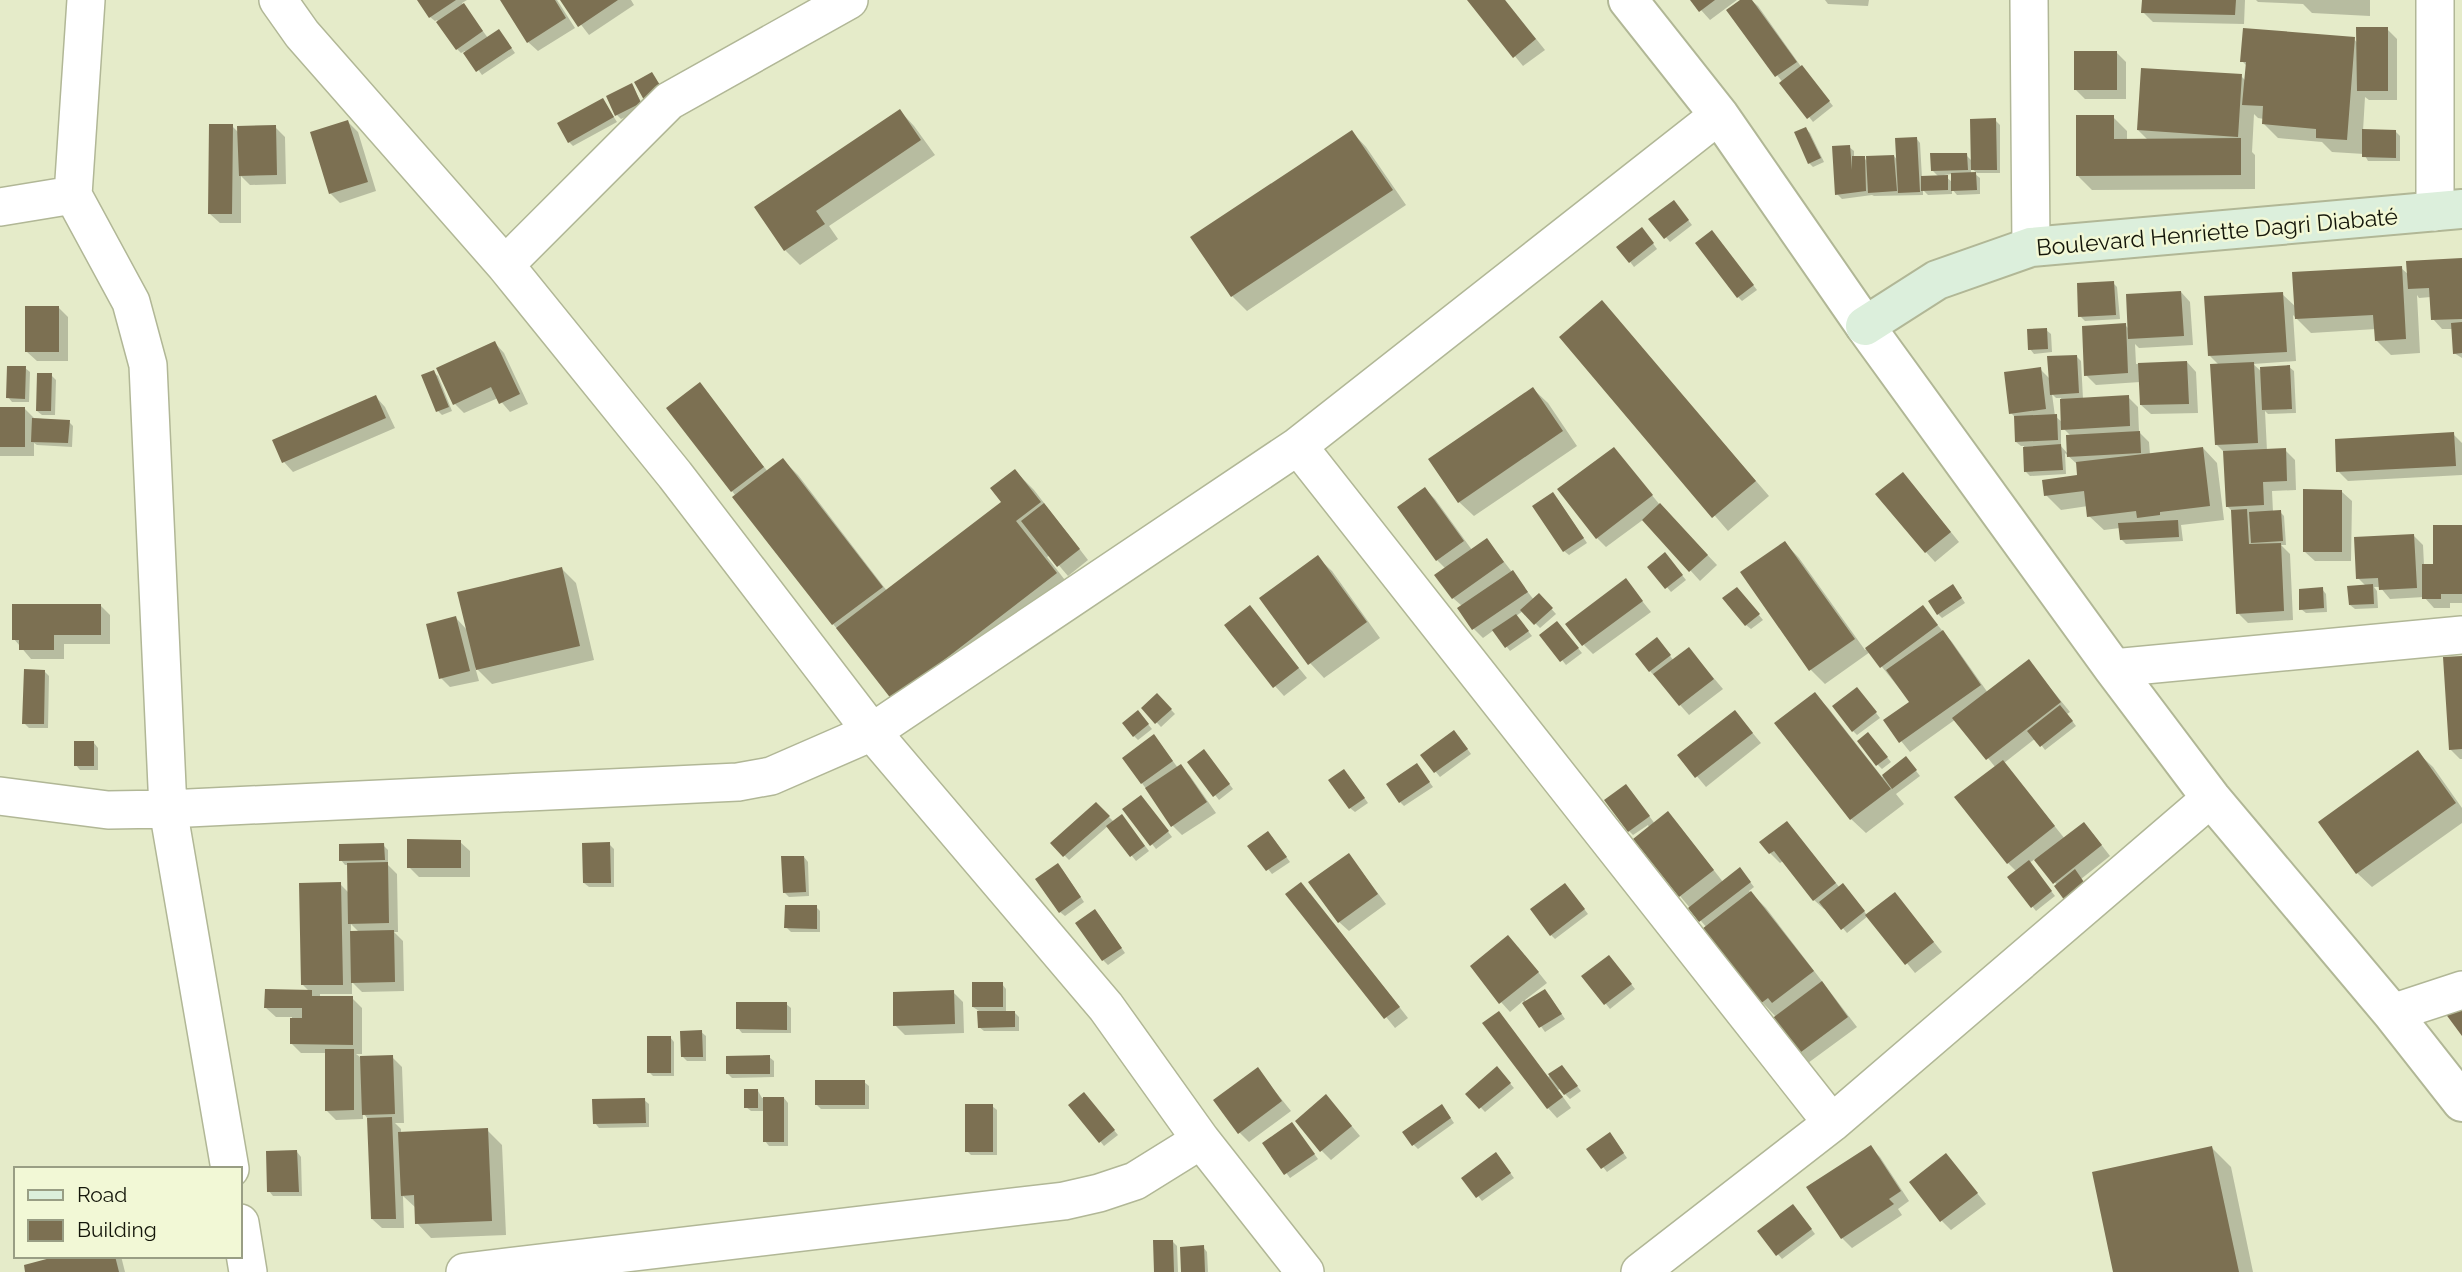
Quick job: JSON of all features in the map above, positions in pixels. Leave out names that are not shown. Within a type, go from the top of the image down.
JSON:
[{"type":"main road","name":"Boulevard Henriette Dagri Diabaté","points":[[1865,326],[1937,280],[2031,247],[2448,211]]},
{"type":"street","points":[[86,0],[73,195],[131,302],[148,365],[168,809],[230,1167]]},
{"type":"street","points":[[278,0],[302,34],[505,265],[676,475],[872,732],[1106,1007],[1201,1140],[1305,1272]]},
{"type":"street","points":[[505,265],[669,101],[849,0]]},
{"type":"street","points":[[1628,0],[1718,115],[1865,326],[2113,668],[2211,798],[2392,1013],[2462,1102]]},
{"type":"street","points":[[2029,0],[2031,247]]},
{"type":"street","points":[[2435,0],[2448,211]]},
{"type":"street","points":[[0,796],[108,810],[168,809],[738,782],[771,776],[872,732],[1298,446],[1718,115]]},
{"type":"street","points":[[0,206],[73,195]]},
{"type":"street","points":[[1298,446],[1832,1123]]},
{"type":"street","points":[[2113,668],[2462,635]]},
{"type":"street","points":[[1640,1272],[1832,1123],[2211,798]]},
{"type":"street","points":[[2392,1013],[2462,990]]},
{"type":"street","points":[[465,1272],[1064,1201],[1135,1181],[1201,1140]]},
{"type":"street","points":[[242,1235],[248,1272]]},
{"type":"building","points":[[417,0],[456,0],[429,18]]},
{"type":"building","points":[[500,0],[555,0],[566,18],[527,43]]},
{"type":"building","points":[[560,0],[618,0],[578,27]]},
{"type":"building","points":[[1467,0],[1505,0],[1536,39],[1513,58]]},
{"type":"building","points":[[1690,0],[1715,0],[1699,12]]},
{"type":"building","points":[[1740,0],[1752,0],[1797,62],[1775,77],[1726,10]]},
{"type":"building","points":[[2142,0],[2236,0],[2235,15],[2141,13]]},
{"type":"building","points":[[464,3],[483,31],[456,50],[436,22]]},
{"type":"building","points":[[2356,27],[2388,27],[2388,91],[2357,91]]},
{"type":"building","points":[[2243,28],[2355,37],[2347,140],[2316,138],[2316,129],[2262,124],[2263,106],[2242,105],[2246,62],[2240,62]]},
{"type":"building","points":[[499,29],[512,48],[476,72],[463,53]]},
{"type":"building","points":[[2074,51],[2117,51],[2117,90],[2074,90]]},
{"type":"building","points":[[1802,65],[1830,101],[1807,119],[1779,83]]},
{"type":"building","points":[[2141,68],[2242,74],[2238,137],[2137,130]]},
{"type":"building","points":[[652,72],[663,90],[644,100],[634,82]]},
{"type":"building","points":[[632,83],[641,103],[615,116],[606,96]]},
{"type":"building","points":[[603,98],[614,117],[568,143],[557,123]]},
{"type":"building","points":[[900,109],[921,140],[816,211],[825,224],[784,251],[754,207]]},
{"type":"building","points":[[2076,115],[2114,115],[2114,139],[2241,138],[2241,175],[2076,176]]},
{"type":"building","points":[[1996,118],[1997,170],[1971,170],[1970,119]]},
{"type":"building","points":[[348,120],[368,182],[329,194],[310,132]]},
{"type":"building","points":[[209,124],[233,124],[232,214],[208,214]]},
{"type":"building","points":[[276,125],[277,175],[239,176],[237,126]]},
{"type":"building","points":[[1806,127],[1821,158],[1808,164],[1794,132]]},
{"type":"building","points":[[2362,129],[2396,130],[2396,158],[2362,157]]},
{"type":"building","points":[[1352,130],[1393,190],[1231,297],[1190,237]]},
{"type":"building","points":[[1917,137],[1920,192],[1898,193],[1895,138]]},
{"type":"building","points":[[1850,145],[1852,170],[1852,156],[1865,156],[1866,191],[1835,195],[1832,146]]},
{"type":"building","points":[[1930,153],[1967,153],[1968,170],[1931,171]]},
{"type":"building","points":[[1894,155],[1897,191],[1868,193],[1866,156]]},
{"type":"building","points":[[1976,172],[1977,190],[1951,191],[1951,173]]},
{"type":"building","points":[[1948,175],[1948,190],[1921,191],[1921,176]]},
{"type":"building","points":[[1674,200],[1689,220],[1664,239],[1648,219]]},
{"type":"building","points":[[1642,227],[1654,243],[1629,263],[1616,247]]},
{"type":"building","points":[[1712,230],[1754,285],[1737,298],[1695,243]]},
{"type":"building","points":[[2462,258],[2462,319],[2431,320],[2429,288],[2408,289],[2406,261]]},
{"type":"building","points":[[2402,266],[2406,339],[2375,341],[2373,315],[2295,319],[2292,272]]},
{"type":"building","points":[[2114,281],[2116,315],[2078,317],[2077,283]]},
{"type":"building","points":[[2181,291],[2184,336],[2128,339],[2126,294]]},
{"type":"building","points":[[2283,292],[2287,352],[2208,356],[2204,296]]},
{"type":"building","points":[[1602,300],[1756,481],[1712,518],[1559,337]]},
{"type":"building","points":[[25,306],[59,306],[59,352],[25,352]]},
{"type":"building","points":[[2462,322],[2462,353],[2453,354],[2451,323]]},
{"type":"building","points":[[2126,323],[2128,373],[2084,376],[2082,326]]},
{"type":"building","points":[[2047,328],[2048,349],[2028,350],[2027,329]]},
{"type":"building","points":[[495,341],[520,394],[499,404],[491,387],[453,405],[436,368]]},
{"type":"building","points":[[2077,355],[2079,393],[2050,395],[2047,356]]},
{"type":"building","points":[[2187,361],[2189,404],[2140,405],[2138,363]]},
{"type":"building","points":[[2254,362],[2258,443],[2215,445],[2210,364]]},
{"type":"building","points":[[2290,365],[2292,409],[2262,410],[2260,367]]},
{"type":"building","points":[[7,366],[26,366],[25,399],[6,398]]},
{"type":"building","points":[[2041,367],[2046,409],[2009,414],[2004,372]]},
{"type":"building","points":[[434,370],[449,407],[436,412],[421,375]]},
{"type":"building","points":[[37,373],[52,373],[51,411],[36,411]]},
{"type":"building","points":[[700,382],[764,467],[731,492],[666,408]]},
{"type":"building","points":[[1533,387],[1563,431],[1458,503],[1428,459]]},
{"type":"building","points":[[376,395],[386,418],[282,463],[272,440]]},
{"type":"building","points":[[2129,395],[2130,426],[2061,430],[2060,399]]},
{"type":"building","points":[[0,407],[25,407],[25,447],[0,447]]},
{"type":"building","points":[[2057,414],[2058,440],[2015,442],[2014,416]]},
{"type":"building","points":[[32,418],[70,420],[68,443],[31,442]]},
{"type":"building","points":[[2140,431],[2141,453],[2067,457],[2066,435]]},
{"type":"building","points":[[2454,432],[2456,466],[2336,472],[2335,439]]},
{"type":"building","points":[[2061,444],[2063,470],[2024,472],[2023,447]]},
{"type":"building","points":[[1614,447],[1653,495],[1596,539],[1557,489]]},
{"type":"building","points":[[2203,447],[2210,506],[2160,512],[2160,515],[2137,518],[2136,511],[2087,517],[2084,491],[2044,496],[2042,480],[2077,475],[2076,462]]},
{"type":"building","points":[[2286,448],[2287,481],[2263,482],[2264,505],[2226,507],[2223,451]]},
{"type":"building","points":[[783,458],[883,587],[832,625],[732,497]]},
{"type":"building","points":[[1015,469],[1041,502],[1016,521],[1057,573],[892,700],[836,628],[1001,502],[990,488]]},
{"type":"building","points":[[1903,472],[1951,532],[1925,553],[1875,494]]},
{"type":"building","points":[[1425,487],[1464,541],[1436,561],[1397,507]]},
{"type":"building","points":[[2303,489],[2342,490],[2342,552],[2303,552]]},
{"type":"building","points":[[1553,492],[1584,538],[1563,552],[1532,506]]},
{"type":"building","points":[[1044,503],[1080,549],[1057,567],[1021,521]]},
{"type":"building","points":[[1660,503],[1708,555],[1689,572],[1642,520]]},
{"type":"building","points":[[2247,509],[2249,544],[2281,543],[2284,611],[2236,614],[2231,510]]},
{"type":"building","points":[[2281,510],[2283,541],[2251,543],[2249,512]]},
{"type":"building","points":[[2178,520],[2179,537],[2120,540],[2118,523]]},
{"type":"building","points":[[2433,525],[2462,525],[2462,594],[2441,594],[2441,599],[2422,599],[2422,564],[2433,564]]},
{"type":"building","points":[[2414,534],[2417,588],[2379,590],[2378,578],[2356,579],[2354,537]]},
{"type":"building","points":[[1487,538],[1504,562],[1452,599],[1434,575]]},
{"type":"building","points":[[1785,541],[1855,639],[1809,671],[1740,572]]},
{"type":"building","points":[[1665,552],[1683,575],[1665,589],[1647,567]]},
{"type":"building","points":[[1318,555],[1367,622],[1308,665],[1259,598]]},
{"type":"building","points":[[562,567],[580,646],[476,670],[457,592]]},
{"type":"building","points":[[1513,570],[1528,592],[1472,630],[1457,608]]},
{"type":"building","points":[[1626,578],[1643,601],[1582,646],[1565,624]]},
{"type":"building","points":[[1953,584],[1962,598],[1937,615],[1928,601]]},
{"type":"building","points":[[2373,584],[2374,604],[2349,605],[2347,586]]},
{"type":"building","points":[[1737,587],[1760,614],[1745,626],[1722,598]]},
{"type":"building","points":[[2323,587],[2324,608],[2299,610],[2299,589]]},
{"type":"building","points":[[1539,593],[1553,608],[1534,625],[1520,610]]},
{"type":"building","points":[[12,604],[101,604],[101,635],[54,635],[54,650],[19,650],[19,640],[12,640]]},
{"type":"building","points":[[1250,605],[1299,668],[1273,688],[1224,625]]},
{"type":"building","points":[[1923,605],[1938,625],[1880,668],[1865,648]]},
{"type":"building","points":[[1516,614],[1529,631],[1505,648],[1492,630]]},
{"type":"building","points":[[456,616],[470,671],[439,679],[426,624]]},
{"type":"building","points":[[1557,621],[1579,648],[1560,662],[1539,635]]},
{"type":"building","points":[[1943,630],[1981,685],[1899,743],[1883,720],[1909,702],[1886,670]]},
{"type":"building","points":[[1657,637],[1671,655],[1649,672],[1635,654]]},
{"type":"building","points":[[1689,647],[1714,679],[1679,706],[1653,674]]},
{"type":"building","points":[[2462,656],[2462,749],[2449,750],[2443,657]]},
{"type":"building","points":[[2029,659],[2061,702],[1986,760],[1952,718]]},
{"type":"building","points":[[24,669],[45,670],[44,724],[22,724]]},
{"type":"building","points":[[1857,687],[1877,712],[1852,732],[1832,706]]},
{"type":"building","points":[[1815,692],[1891,789],[1850,820],[1774,723]]},
{"type":"building","points":[[1157,693],[1172,709],[1155,724],[1141,708]]},
{"type":"building","points":[[2060,705],[2073,721],[2040,747],[2027,731]]},
{"type":"building","points":[[1138,710],[1149,724],[1133,737],[1122,723]]},
{"type":"building","points":[[1735,710],[1753,733],[1695,778],[1677,755]]},
{"type":"building","points":[[1454,730],[1468,749],[1434,773],[1420,755]]},
{"type":"building","points":[[1868,732],[1888,757],[1876,766],[1857,741]]},
{"type":"building","points":[[1154,734],[1173,761],[1141,784],[1122,758]]},
{"type":"building","points":[[74,741],[94,741],[94,766],[74,766]]},
{"type":"building","points":[[1204,749],[1230,784],[1213,797],[1187,762]]},
{"type":"building","points":[[2418,750],[2456,803],[2356,874],[2318,822]]},
{"type":"building","points":[[1906,756],[1917,770],[1892,789],[1882,775]]},
{"type":"building","points":[[2003,760],[2055,826],[2007,864],[1954,797]]},
{"type":"building","points":[[1417,763],[1430,782],[1399,803],[1386,784]]},
{"type":"building","points":[[1181,764],[1207,802],[1171,827],[1145,788]]},
{"type":"building","points":[[1344,769],[1365,798],[1349,809],[1328,780]]},
{"type":"building","points":[[1626,784],[1650,816],[1628,832],[1604,800]]},
{"type":"building","points":[[1141,795],[1169,831],[1150,846],[1122,809]]},
{"type":"building","points":[[1096,802],[1110,816],[1063,857],[1050,843]]},
{"type":"building","points":[[1668,811],[1714,870],[1679,897],[1633,839]]},
{"type":"building","points":[[1122,814],[1145,846],[1130,857],[1106,826]]},
{"type":"building","points":[[1787,821],[1836,883],[1813,901],[1774,851],[1769,854],[1759,842]]},
{"type":"building","points":[[2084,822],[2102,845],[2053,884],[2034,860]]},
{"type":"building","points":[[1268,831],[1287,857],[1266,871],[1247,846]]},
{"type":"building","points":[[407,839],[461,840],[461,868],[407,868]]},
{"type":"building","points":[[610,842],[611,883],[583,883],[582,843]]},
{"type":"building","points":[[384,843],[385,860],[339,861],[339,844]]},
{"type":"building","points":[[1349,853],[1378,894],[1338,923],[1308,882]]},
{"type":"building","points":[[781,856],[804,856],[806,892],[783,893]]},
{"type":"building","points":[[2029,860],[2052,891],[2031,908],[2007,877]]},
{"type":"building","points":[[388,862],[389,923],[348,924],[347,863]]},
{"type":"building","points":[[1058,863],[1081,897],[1059,913],[1035,879]]},
{"type":"building","points":[[1740,867],[1751,882],[1699,922],[1688,908]]},
{"type":"building","points":[[2075,869],[2086,885],[2065,901],[2054,886]]},
{"type":"building","points":[[341,882],[343,985],[301,985],[299,883]]},
{"type":"building","points":[[1301,882],[1400,1007],[1384,1019],[1285,894]]},
{"type":"building","points":[[1565,883],[1585,909],[1550,936],[1530,909]]},
{"type":"building","points":[[1843,883],[1865,911],[1841,930],[1819,902]]},
{"type":"building","points":[[1751,891],[1814,971],[1772,1003],[1768,998],[1760,1004],[1702,929]]},
{"type":"building","points":[[1895,892],[1934,942],[1905,965],[1865,915]]},
{"type":"building","points":[[785,905],[817,905],[817,929],[784,928]]},
{"type":"building","points":[[1095,909],[1122,948],[1102,961],[1075,923]]},
{"type":"building","points":[[394,930],[395,982],[351,983],[350,931]]},
{"type":"building","points":[[1508,935],[1539,972],[1499,1004],[1470,966]]},
{"type":"building","points":[[1609,955],[1632,984],[1604,1005],[1581,976]]},
{"type":"building","points":[[1822,981],[1848,1017],[1797,1055],[1770,1020]]},
{"type":"building","points":[[972,982],[1003,982],[1003,1007],[972,1007]]},
{"type":"building","points":[[265,989],[312,990],[312,996],[353,996],[353,1045],[290,1044],[290,1018],[302,1018],[302,1008],[264,1008]]},
{"type":"building","points":[[1545,989],[1562,1014],[1539,1028],[1522,1003]]},
{"type":"building","points":[[954,990],[955,1024],[893,1026],[893,992]]},
{"type":"building","points":[[2462,1001],[2462,1036],[2445,1013]]},
{"type":"building","points":[[736,1002],[787,1002],[787,1030],[736,1029]]},
{"type":"building","points":[[977,1011],[1015,1011],[1015,1027],[978,1028]]},
{"type":"building","points":[[1499,1011],[1563,1097],[1547,1109],[1482,1023]]},
{"type":"building","points":[[702,1030],[703,1057],[681,1057],[680,1031]]},
{"type":"building","points":[[647,1036],[671,1036],[671,1073],[647,1073]]},
{"type":"building","points":[[325,1049],[354,1049],[354,1110],[325,1111]]},
{"type":"building","points":[[393,1055],[395,1114],[362,1115],[360,1056]]},
{"type":"building","points":[[770,1055],[770,1074],[726,1074],[726,1056]]},
{"type":"building","points":[[1562,1065],[1578,1086],[1564,1095],[1548,1074]]},
{"type":"building","points":[[1497,1066],[1511,1083],[1479,1109],[1465,1094]]},
{"type":"building","points":[[1258,1067],[1282,1101],[1238,1134],[1213,1100]]},
{"type":"building","points":[[815,1080],[865,1080],[865,1105],[815,1105]]},
{"type":"building","points":[[744,1089],[758,1089],[758,1108],[744,1108]]},
{"type":"building","points":[[1084,1092],[1115,1130],[1099,1143],[1068,1105]]},
{"type":"building","points":[[1326,1094],[1352,1126],[1320,1152],[1295,1121]]},
{"type":"building","points":[[763,1097],[784,1097],[784,1142],[763,1142]]},
{"type":"building","points":[[645,1098],[646,1123],[593,1124],[592,1099]]},
{"type":"building","points":[[965,1104],[993,1104],[993,1152],[965,1152]]},
{"type":"building","points":[[1442,1104],[1451,1118],[1412,1146],[1402,1132]]},
{"type":"building","points":[[392,1117],[396,1219],[371,1219],[367,1118]]},
{"type":"building","points":[[1292,1122],[1315,1154],[1284,1175],[1262,1143]]},
{"type":"building","points":[[488,1128],[492,1221],[415,1224],[414,1195],[401,1196],[398,1132]]},
{"type":"building","points":[[1610,1132],[1624,1153],[1601,1169],[1586,1149]]},
{"type":"building","points":[[1871,1145],[1901,1191],[1889,1199],[1894,1204],[1841,1239],[1806,1187]]},
{"type":"building","points":[[2212,1146],[2239,1272],[2113,1272],[2092,1172]]},
{"type":"building","points":[[297,1150],[299,1192],[267,1192],[266,1151]]},
{"type":"building","points":[[1496,1152],[1511,1173],[1476,1198],[1461,1178]]},
{"type":"building","points":[[1946,1153],[1978,1193],[1940,1222],[1909,1182]]},
{"type":"building","points":[[1793,1204],[1812,1229],[1776,1256],[1757,1231]]},
{"type":"building","points":[[1153,1240],[1173,1240],[1174,1272],[1154,1272]]},
{"type":"building","points":[[1204,1245],[1205,1272],[1181,1272],[1180,1247]]},
{"type":"building","points":[[50,1258],[116,1258],[119,1272],[25,1272],[24,1265]]}]
